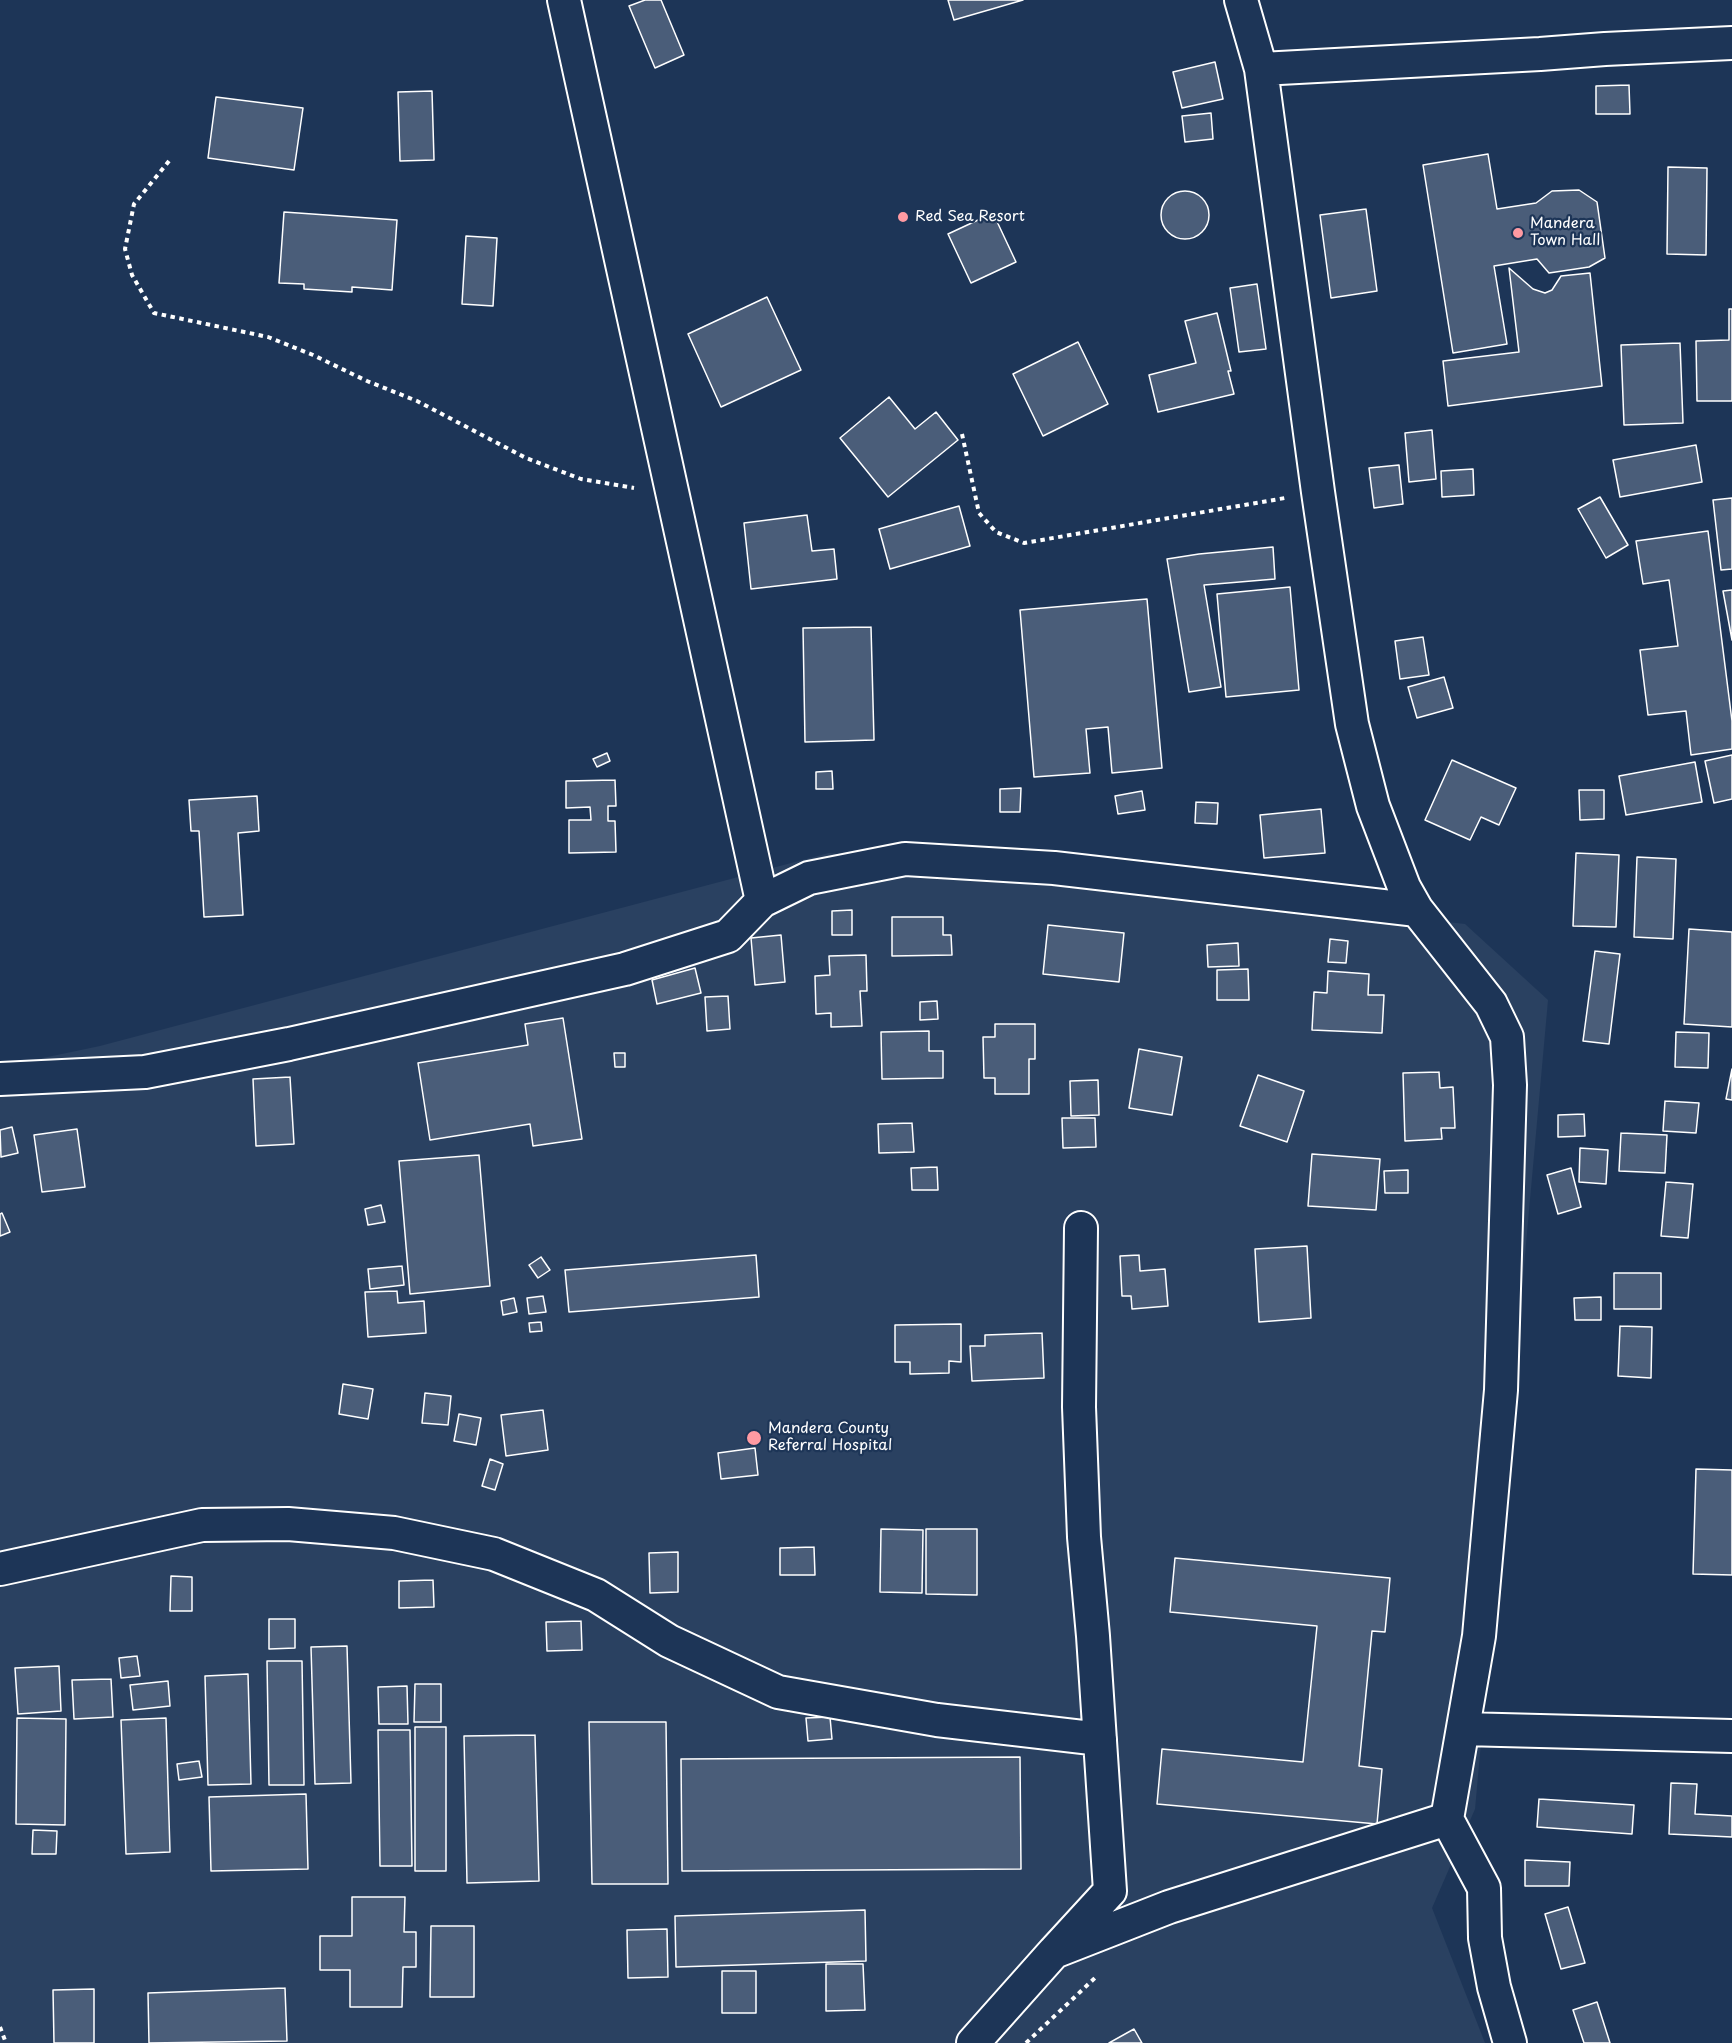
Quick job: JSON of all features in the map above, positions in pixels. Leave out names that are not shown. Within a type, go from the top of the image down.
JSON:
[{"type":"street","points":[[564,0],[762,901]]},
{"type":"street","points":[[1241,0],[1261,69],[1352,724],[1373,806],[1404,887],[1417,910],[1491,1004],[1507,1037],[1510,1085],[1502,1390],[1479,1636],[1447,1819],[1484,1888],[1485,1938],[1494,1987],[1510,2043]]},
{"type":"street","points":[[1261,69],[1732,43]]},
{"type":"street","points":[[0,1079],[145,1072],[289,1044],[625,969],[728,936],[762,901],[809,878],[905,860],[1054,868],[1417,910]]},
{"type":"street","points":[[972,2043],[1110,1891],[1084,1537],[1079,1407],[1081,1228]]},
{"type":"street","points":[[0,1569],[202,1525],[288,1524],[394,1533],[494,1554],[596,1595],[669,1641],[778,1692],[937,1720],[1100,1739]]},
{"type":"street","points":[[1463,1729],[1732,1736]]},
{"type":"street","points":[[1054,1952],[1169,1907],[1447,1819]]},
{"type":"path","points":[[169,161],[134,204],[125,249],[132,275],[154,314],[268,338],[313,355],[367,381],[417,401],[526,458],[582,479],[673,496]]},
{"type":"path","points":[[962,434],[979,513],[996,532],[1024,543],[1318,492]]},
{"type":"path","points":[[0,2026],[6,2043]]},
{"type":"shaded area","name":"Mandera County Referral Hospital","points":[[829,853],[1465,924],[1548,1000],[1475,1809],[1432,1908],[1485,2043],[0,2043],[0,1067],[100,1046]]},
{"type":"building","points":[[645,0],[661,0],[684,55],[655,68],[629,6]]},
{"type":"building","points":[[948,0],[1023,0],[954,20]]},
{"type":"building","points":[[1215,62],[1223,99],[1182,108],[1173,72]]},
{"type":"building","points":[[1629,85],[1630,114],[1596,114],[1596,86]]},
{"type":"building","points":[[432,91],[434,160],[400,161],[398,92]]},
{"type":"building","points":[[216,97],[303,108],[294,170],[208,158]]},
{"type":"building","points":[[1211,113],[1213,139],[1185,142],[1182,116]]},
{"type":"building","name":"Mandera Town Hall","points":[[1488,154],[1497,209],[1536,203],[1552,191],[1579,190],[1597,202],[1605,258],[1589,267],[1549,273],[1537,259],[1494,266],[1507,344],[1453,353],[1423,165]]},
{"type":"building","points":[[1668,167],[1707,168],[1706,255],[1667,254]]},
{"type":"building","points":[[1180,191],[1190,191],[1205,201],[1209,215],[1208,224],[1199,235],[1190,239],[1180,239],[1165,229],[1161,220],[1161,210],[1171,195]]},
{"type":"building","points":[[1366,209],[1377,291],[1331,298],[1320,215]]},
{"type":"building","points":[[284,212],[397,220],[392,290],[352,287],[352,292],[304,289],[304,284],[279,283]]},
{"type":"building","points":[[993,213],[1016,262],[971,283],[948,234]]},
{"type":"building","points":[[466,236],[497,238],[493,306],[462,304]]},
{"type":"building","points":[[1509,268],[1533,289],[1545,293],[1552,290],[1561,276],[1590,273],[1602,386],[1448,406],[1443,361],[1519,352]]},
{"type":"building","points":[[1257,284],[1266,349],[1239,352],[1230,288]]},
{"type":"building","points":[[767,297],[801,370],[721,407],[688,334]]},
{"type":"building","points":[[1729,309],[1732,309],[1732,401],[1697,401],[1696,341],[1729,340]]},
{"type":"building","points":[[1217,313],[1234,394],[1158,412],[1149,375],[1196,363],[1185,321]]},
{"type":"building","points":[[1078,342],[1108,404],[1043,436],[1013,374]]},
{"type":"building","points":[[1680,343],[1683,423],[1624,425],[1621,345]]},
{"type":"building","points":[[889,397],[915,429],[936,412],[958,440],[888,497],[840,438]]},
{"type":"building","points":[[1432,430],[1436,479],[1409,482],[1405,433]]},
{"type":"building","points":[[1696,445],[1702,482],[1620,497],[1613,460]]},
{"type":"building","points":[[1399,465],[1403,504],[1374,508],[1369,468]]},
{"type":"building","points":[[1473,469],[1474,495],[1442,497],[1441,471]]},
{"type":"building","points":[[1600,497],[1628,545],[1606,558],[1578,509]]},
{"type":"building","points":[[1732,498],[1732,569],[1721,570],[1713,500]]},
{"type":"building","points":[[959,506],[970,546],[890,569],[879,529]]},
{"type":"building","points":[[807,515],[812,551],[834,549],[837,579],[751,589],[744,523]]},
{"type":"building","points":[[1708,531],[1732,721],[1732,749],[1691,755],[1686,711],[1648,715],[1640,650],[1678,646],[1669,580],[1643,584],[1636,541]]},
{"type":"building","points":[[1273,547],[1275,579],[1204,585],[1221,687],[1189,692],[1167,559]]},
{"type":"building","points":[[1290,587],[1299,690],[1226,697],[1217,594]]},
{"type":"building","points":[[1732,590],[1732,640],[1723,591]]},
{"type":"building","points":[[1147,599],[1162,768],[1112,773],[1108,727],[1086,729],[1090,773],[1034,777],[1020,610]]},
{"type":"building","points":[[871,627],[874,740],[805,742],[803,628]]},
{"type":"building","points":[[1423,637],[1429,675],[1400,679],[1395,641]]},
{"type":"building","points":[[1444,677],[1453,708],[1417,718],[1408,687]]},
{"type":"building","points":[[607,753],[610,761],[597,767],[593,759]]},
{"type":"building","points":[[1732,755],[1732,799],[1714,803],[1705,761]]},
{"type":"building","points":[[1452,760],[1516,788],[1499,825],[1481,817],[1470,840],[1425,820]]},
{"type":"building","points":[[1695,762],[1702,802],[1626,815],[1619,776]]},
{"type":"building","points":[[832,771],[833,789],[816,789],[816,772]]},
{"type":"building","points":[[615,780],[616,806],[608,806],[608,821],[615,821],[616,852],[569,853],[569,820],[591,820],[590,807],[566,808],[566,781]]},
{"type":"building","points":[[1021,788],[1020,812],[1000,812],[1000,789]]},
{"type":"building","points":[[1579,790],[1604,790],[1604,819],[1580,820]]},
{"type":"building","points":[[1142,791],[1145,810],[1118,814],[1115,796]]},
{"type":"building","points":[[257,796],[259,831],[238,833],[243,915],[204,917],[199,831],[191,831],[189,800]]},
{"type":"building","points":[[1196,802],[1218,803],[1217,824],[1195,823]]},
{"type":"building","points":[[1321,809],[1325,853],[1264,858],[1260,815]]},
{"type":"building","points":[[1576,853],[1619,855],[1616,927],[1573,926]]},
{"type":"building","points":[[1637,857],[1676,859],[1673,939],[1634,937]]},
{"type":"building","points":[[852,910],[852,935],[832,935],[832,911]]},
{"type":"building","points":[[892,917],[943,917],[943,935],[951,935],[952,955],[892,956]]},
{"type":"building","points":[[1048,925],[1124,933],[1119,982],[1043,974]]},
{"type":"building","points":[[1689,929],[1732,932],[1732,1027],[1684,1024]]},
{"type":"building","points":[[781,935],[785,982],[755,985],[751,938]]},
{"type":"building","points":[[1330,939],[1348,941],[1346,963],[1328,962]]},
{"type":"building","points":[[1238,943],[1239,966],[1208,967],[1207,945]]},
{"type":"building","points":[[1595,951],[1620,954],[1609,1044],[1583,1041]]},
{"type":"building","points":[[866,955],[867,991],[860,991],[862,1026],[831,1027],[831,1013],[816,1014],[815,976],[830,975],[829,956]]},
{"type":"building","points":[[695,968],[701,993],[657,1004],[652,980]]},
{"type":"building","points":[[1248,969],[1249,1000],[1217,1000],[1217,970]]},
{"type":"building","points":[[1328,971],[1369,974],[1368,995],[1384,995],[1382,1033],[1312,1030],[1314,992],[1327,993]]},
{"type":"building","points":[[728,996],[730,1029],[707,1031],[705,997]]},
{"type":"building","points":[[937,1001],[938,1019],[920,1020],[920,1002]]},
{"type":"building","points":[[563,1018],[582,1139],[533,1146],[530,1124],[430,1140],[418,1063],[528,1045],[525,1024]]},
{"type":"building","points":[[995,1024],[1035,1024],[1035,1059],[1029,1059],[1029,1094],[995,1094],[995,1078],[984,1078],[983,1037],[995,1037]]},
{"type":"building","points":[[929,1031],[929,1051],[943,1051],[943,1078],[882,1079],[881,1032]]},
{"type":"building","points":[[1676,1032],[1709,1033],[1708,1068],[1675,1067]]},
{"type":"building","points":[[1139,1049],[1182,1057],[1172,1115],[1129,1108]]},
{"type":"building","points":[[614,1053],[625,1053],[625,1067],[615,1067]]},
{"type":"building","points":[[1732,1069],[1732,1100],[1726,1099]]},
{"type":"building","points":[[1439,1072],[1440,1088],[1453,1087],[1455,1128],[1441,1128],[1442,1139],[1405,1141],[1403,1073]]},
{"type":"building","points":[[1258,1075],[1304,1091],[1287,1142],[1240,1126]]},
{"type":"building","points":[[290,1077],[294,1144],[256,1146],[253,1079]]},
{"type":"building","points":[[1098,1080],[1099,1115],[1071,1116],[1070,1081]]},
{"type":"building","points":[[1665,1101],[1699,1103],[1696,1133],[1663,1131]]},
{"type":"building","points":[[1584,1114],[1585,1136],[1558,1137],[1558,1115]]},
{"type":"building","points":[[1062,1118],[1095,1118],[1096,1147],[1063,1148]]},
{"type":"building","points":[[912,1123],[914,1152],[879,1153],[878,1124]]},
{"type":"building","points":[[12,1127],[18,1153],[1,1157],[0,1130]]},
{"type":"building","points":[[77,1129],[85,1187],[42,1192],[34,1135]]},
{"type":"building","points":[[1621,1133],[1667,1135],[1665,1173],[1619,1171]]},
{"type":"building","points":[[1580,1148],[1608,1150],[1606,1184],[1579,1182]]},
{"type":"building","points":[[1312,1154],[1380,1159],[1376,1210],[1308,1206]]},
{"type":"building","points":[[479,1155],[490,1286],[410,1294],[399,1161]]},
{"type":"building","points":[[937,1167],[938,1190],[912,1190],[911,1168]]},
{"type":"building","points":[[1571,1168],[1581,1207],[1558,1214],[1547,1175]]},
{"type":"building","points":[[1408,1170],[1408,1193],[1385,1193],[1384,1171]]},
{"type":"building","points":[[1666,1182],[1693,1184],[1688,1238],[1661,1236]]},
{"type":"building","points":[[381,1205],[385,1222],[368,1225],[365,1209]]},
{"type":"building","points":[[2,1213],[10,1232],[0,1236],[0,1214]]},
{"type":"building","points":[[1307,1246],[1311,1318],[1259,1322],[1255,1249]]},
{"type":"building","points":[[756,1255],[759,1297],[569,1312],[565,1270]]},
{"type":"building","points":[[1139,1255],[1140,1271],[1165,1269],[1168,1306],[1132,1309],[1131,1296],[1122,1296],[1120,1256]]},
{"type":"building","points":[[541,1257],[550,1270],[538,1278],[529,1265]]},
{"type":"building","points":[[402,1266],[404,1285],[370,1289],[368,1269]]},
{"type":"building","points":[[1614,1273],[1661,1273],[1661,1309],[1614,1309]]},
{"type":"building","points":[[397,1291],[398,1303],[424,1301],[426,1333],[368,1337],[365,1292]]},
{"type":"building","points":[[543,1296],[546,1312],[529,1314],[527,1298]]},
{"type":"building","points":[[1601,1297],[1601,1320],[1575,1320],[1574,1298]]},
{"type":"building","points":[[514,1298],[517,1312],[503,1315],[501,1301]]},
{"type":"building","points":[[541,1322],[542,1331],[530,1332],[529,1323]]},
{"type":"building","points":[[961,1324],[961,1362],[949,1361],[949,1373],[910,1374],[910,1362],[895,1362],[895,1325]]},
{"type":"building","points":[[1620,1326],[1652,1327],[1651,1378],[1618,1376]]},
{"type":"building","points":[[1042,1333],[1044,1378],[972,1381],[970,1346],[985,1346],[985,1335]]},
{"type":"building","points":[[343,1384],[373,1389],[368,1419],[339,1414]]},
{"type":"building","points":[[425,1393],[451,1396],[448,1425],[422,1423]]},
{"type":"building","points":[[543,1410],[548,1450],[506,1456],[501,1415]]},
{"type":"building","points":[[459,1414],[481,1418],[476,1445],[454,1441]]},
{"type":"building","points":[[755,1448],[758,1475],[721,1479],[718,1453]]},
{"type":"building","points":[[490,1459],[503,1464],[495,1490],[482,1486]]},
{"type":"building","points":[[1696,1469],[1732,1470],[1732,1575],[1693,1574]]},
{"type":"building","points":[[881,1529],[923,1530],[922,1593],[880,1592]]},
{"type":"building","points":[[926,1529],[977,1529],[977,1595],[926,1594]]},
{"type":"building","points":[[814,1547],[815,1575],[780,1575],[780,1548]]},
{"type":"building","points":[[678,1552],[678,1592],[650,1593],[649,1553]]},
{"type":"building","points":[[1175,1558],[1390,1578],[1385,1632],[1372,1631],[1359,1766],[1382,1769],[1377,1824],[1157,1804],[1162,1749],[1303,1762],[1317,1626],[1170,1612]]},
{"type":"building","points":[[171,1576],[192,1577],[192,1611],[170,1611]]},
{"type":"building","points":[[433,1580],[434,1607],[399,1608],[399,1581]]},
{"type":"building","points":[[269,1619],[295,1619],[295,1648],[269,1649]]},
{"type":"building","points":[[581,1621],[582,1650],[547,1651],[546,1622]]},
{"type":"building","points":[[347,1646],[351,1783],[315,1784],[311,1647]]},
{"type":"building","points":[[137,1656],[140,1676],[121,1678],[119,1658]]},
{"type":"building","points":[[267,1661],[302,1661],[304,1785],[269,1785]]},
{"type":"building","points":[[59,1666],[61,1711],[18,1714],[15,1668]]},
{"type":"building","points":[[248,1674],[251,1784],[208,1785],[205,1676]]},
{"type":"building","points":[[111,1679],[113,1717],[74,1719],[72,1680]]},
{"type":"building","points":[[168,1681],[170,1706],[133,1710],[130,1685]]},
{"type":"building","points":[[415,1684],[441,1684],[441,1722],[414,1722]]},
{"type":"building","points":[[407,1686],[408,1724],[379,1724],[378,1687]]},
{"type":"building","points":[[830,1717],[832,1739],[808,1741],[806,1718]]},
{"type":"building","points":[[17,1718],[66,1719],[65,1825],[16,1824]]},
{"type":"building","points":[[166,1718],[170,1852],[126,1854],[121,1720]]},
{"type":"building","points":[[589,1722],[666,1722],[668,1884],[592,1884]]},
{"type":"building","points":[[415,1727],[446,1727],[446,1871],[415,1871]]},
{"type":"building","points":[[378,1730],[410,1730],[412,1866],[380,1866]]},
{"type":"building","points":[[535,1735],[539,1881],[467,1883],[464,1736]]},
{"type":"building","points":[[1020,1757],[1021,1869],[682,1871],[681,1759]]},
{"type":"building","points":[[199,1761],[202,1777],[179,1780],[177,1764]]},
{"type":"building","points":[[1671,1783],[1697,1784],[1695,1814],[1732,1816],[1732,1837],[1669,1834]]},
{"type":"building","points":[[306,1794],[308,1869],[211,1871],[209,1797]]},
{"type":"building","points":[[1539,1799],[1634,1805],[1632,1834],[1537,1827]]},
{"type":"building","points":[[33,1830],[57,1831],[56,1854],[32,1854]]},
{"type":"building","points":[[1525,1860],[1570,1862],[1569,1886],[1525,1886]]},
{"type":"building","points":[[352,1897],[405,1897],[404,1932],[416,1932],[416,1967],[403,1967],[402,2007],[350,2007],[350,1970],[320,1970],[320,1936],[352,1936]]},
{"type":"building","points":[[1568,1907],[1585,1963],[1561,1969],[1545,1914]]},
{"type":"building","points":[[865,1910],[866,1961],[676,1967],[675,1916]]},
{"type":"building","points":[[431,1926],[474,1926],[474,1997],[430,1997]]},
{"type":"building","points":[[667,1929],[668,1977],[628,1978],[627,1930]]},
{"type":"building","points":[[826,1964],[863,1964],[865,2010],[826,2011]]},
{"type":"building","points":[[722,1971],[756,1971],[756,2013],[722,2013]]},
{"type":"building","points":[[285,1988],[287,2041],[149,2043],[148,1993]]},
{"type":"building","points":[[94,1989],[94,2043],[54,2043],[53,1990]]},
{"type":"building","points":[[1597,2002],[1610,2043],[1584,2043],[1573,2010]]},
{"type":"building","points":[[1134,2029],[1142,2043],[1109,2043]]},
{"type":"place","name":"Red Sea Resort","points":[[903,217]]},
{"type":"place","name":"Mandera Town Hall","points":[[1518,233]]},
{"type":"place","name":"Mandera County Referral Hospital","points":[[754,1438]]}]
